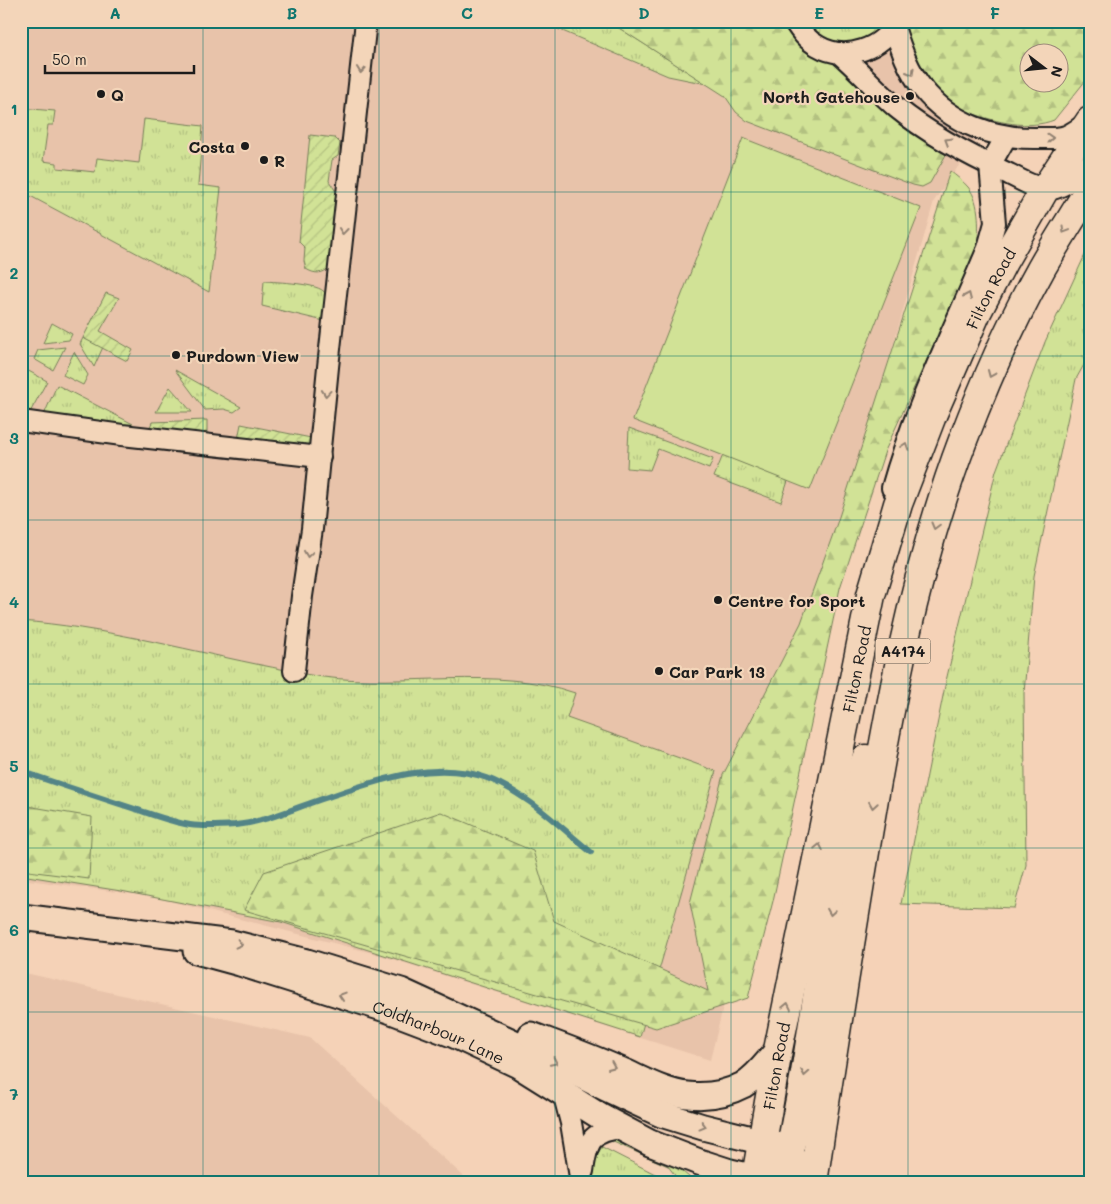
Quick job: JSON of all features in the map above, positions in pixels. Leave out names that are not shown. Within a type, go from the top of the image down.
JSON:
[{"type":"main road","name":"Filton Road","points":[[761,1140],[871,595],[898,504],[952,366],[977,312],[1045,189],[1090,121]]},
{"type":"main road","name":"A4174","points":[[812,1183],[879,771],[896,681],[937,518],[963,440],[1013,324],[1042,268],[1090,188]]},
{"type":"main road","points":[[755,1180],[774,1174],[785,1162],[789,1152],[805,1073],[836,880],[859,778],[896,681]]},
{"type":"main road","name":"A4174","points":[[755,1180],[761,1140]]},
{"type":"street","points":[[294,671],[320,457],[366,21]]},
{"type":"street","points":[[794,21],[804,36],[820,48],[839,53],[855,52],[870,48],[884,39],[895,24]]},
{"type":"street","points":[[895,24],[908,65],[924,90],[935,102],[965,123],[1006,137],[1059,138],[1072,133],[1090,121]]},
{"type":"street","points":[[839,53],[912,120],[990,165],[1032,185],[1045,189],[1058,187],[1090,164]]},
{"type":"street","points":[[871,595],[884,520],[908,436],[992,236],[995,210],[990,165],[1006,137]]},
{"type":"street","points":[[21,421],[122,435],[320,457]]},
{"type":"street","name":"Coldharbour Lane","points":[[21,917],[232,943],[307,962],[401,991],[534,1052],[661,1114],[703,1127],[761,1140],[789,1152]]},
{"type":"street","name":"Coldharbour Lane","points":[[104,928],[240,963],[412,1019],[485,1048],[518,1065],[621,1128],[650,1143],[686,1158],[755,1180]]},
{"type":"street","points":[[401,991],[545,1040],[667,1090],[685,1095],[704,1096],[717,1094],[743,1085],[761,1070],[778,1050]]},
{"type":"street","points":[[563,1092],[571,1123],[581,1182]]},
{"type":"street","points":[[581,1182],[586,1152],[591,1140],[600,1132],[621,1128]]},
{"type":"street","points":[[789,1152],[804,1183]]},
{"type":"street","points":[[686,1158],[704,1183]]},
{"type":"shaded area","points":[[21,21],[989,21],[987,91],[976,141],[934,201],[843,523],[710,1060],[380,955],[154,897],[21,879]]},
{"type":"shaded area","points":[[21,972],[310,1038],[471,1183],[21,1183]]},
{"type":"green space","points":[[539,21],[608,21],[707,84],[668,76]]},
{"type":"green space","points":[[608,21],[794,21],[952,144],[930,183],[922,187],[913,185],[747,121],[736,112],[725,96]]},
{"type":"green space","points":[[794,21],[896,21],[894,27],[839,53]]},
{"type":"green space","points":[[896,21],[1090,21],[1090,75],[1054,120],[1023,125],[1002,122],[971,113],[965,123],[935,102]]},
{"type":"green space","points":[[21,108],[55,111],[53,125],[48,125],[43,161],[57,163],[57,168],[95,172],[97,158],[139,163],[144,119],[203,126],[198,185],[221,188],[209,292],[21,191]]},
{"type":"green space","points":[[310,135],[335,138],[340,143],[338,156],[332,160],[329,181],[337,193],[329,267],[318,273],[306,269],[304,261],[305,248],[299,242]]},
{"type":"green space","points":[[743,138],[921,208],[810,490],[633,420]]},
{"type":"green space","points":[[950,171],[968,187],[975,201],[978,226],[977,250],[885,451],[840,588],[773,901],[748,998],[656,1028],[244,910],[264,872],[441,812],[533,851],[554,921],[708,991],[690,903],[723,775],[801,623],[837,523]]},
{"type":"green space","points":[[1090,244],[1090,354],[1076,379],[1034,576],[1024,693],[1026,865],[1014,908],[901,904],[946,681],[996,471],[1045,342]]},
{"type":"green space","points":[[264,281],[297,284],[321,290],[325,293],[326,299],[324,321],[262,306]]},
{"type":"green space","points":[[106,293],[119,298],[100,331],[133,350],[127,361],[83,338]]},
{"type":"green space","points":[[52,323],[72,334],[69,340],[43,343]]},
{"type":"green space","points":[[83,338],[103,347],[94,367],[80,344]]},
{"type":"green space","points":[[65,347],[53,370],[34,359],[38,350]]},
{"type":"green space","points":[[74,352],[88,375],[83,385],[63,375]]},
{"type":"green space","points":[[21,368],[47,381],[28,416],[21,415]]},
{"type":"green space","points":[[175,370],[241,407],[234,412],[224,409],[205,410]]},
{"type":"green space","points":[[57,385],[133,424],[131,429],[43,417]]},
{"type":"green space","points":[[170,387],[192,412],[156,412]]},
{"type":"green space","points":[[207,420],[207,436],[148,432],[152,422]]},
{"type":"green space","points":[[241,424],[316,439],[314,445],[238,439]]},
{"type":"green space","points":[[629,428],[713,459],[709,469],[658,449],[650,470],[627,468]]},
{"type":"green space","points":[[723,455],[788,481],[781,502],[714,477]]},
{"type":"green space","points":[[21,621],[110,633],[323,677],[355,680],[513,680],[544,685],[575,693],[567,718],[716,771],[640,1037],[281,922],[121,891],[21,875]]},
{"type":"green space","points":[[21,805],[92,817],[89,879],[21,870]]},
{"type":"green space","points":[[616,1138],[676,1166],[696,1183],[678,1183],[668,1166],[611,1141]]},
{"type":"green space","points":[[602,1147],[661,1177],[667,1183],[591,1183],[593,1164]]},
{"type":"waterway","points":[[21,771],[168,820],[190,825],[207,826],[235,825],[258,821],[364,785],[405,774],[426,771],[467,773],[487,778],[515,792],[542,811],[591,852]]},
{"type":"place","name":"Q","points":[[101,94]]},
{"type":"place","name":"North Gatehouse","points":[[910,96]]},
{"type":"place","name":"Costa","points":[[245,146]]},
{"type":"place","name":"R","points":[[264,160]]},
{"type":"place","name":"Purdown View","points":[[176,355]]},
{"type":"place","name":"Centre for Sport","points":[[718,600]]},
{"type":"place","name":"Car Park 13","points":[[659,671]]}]
